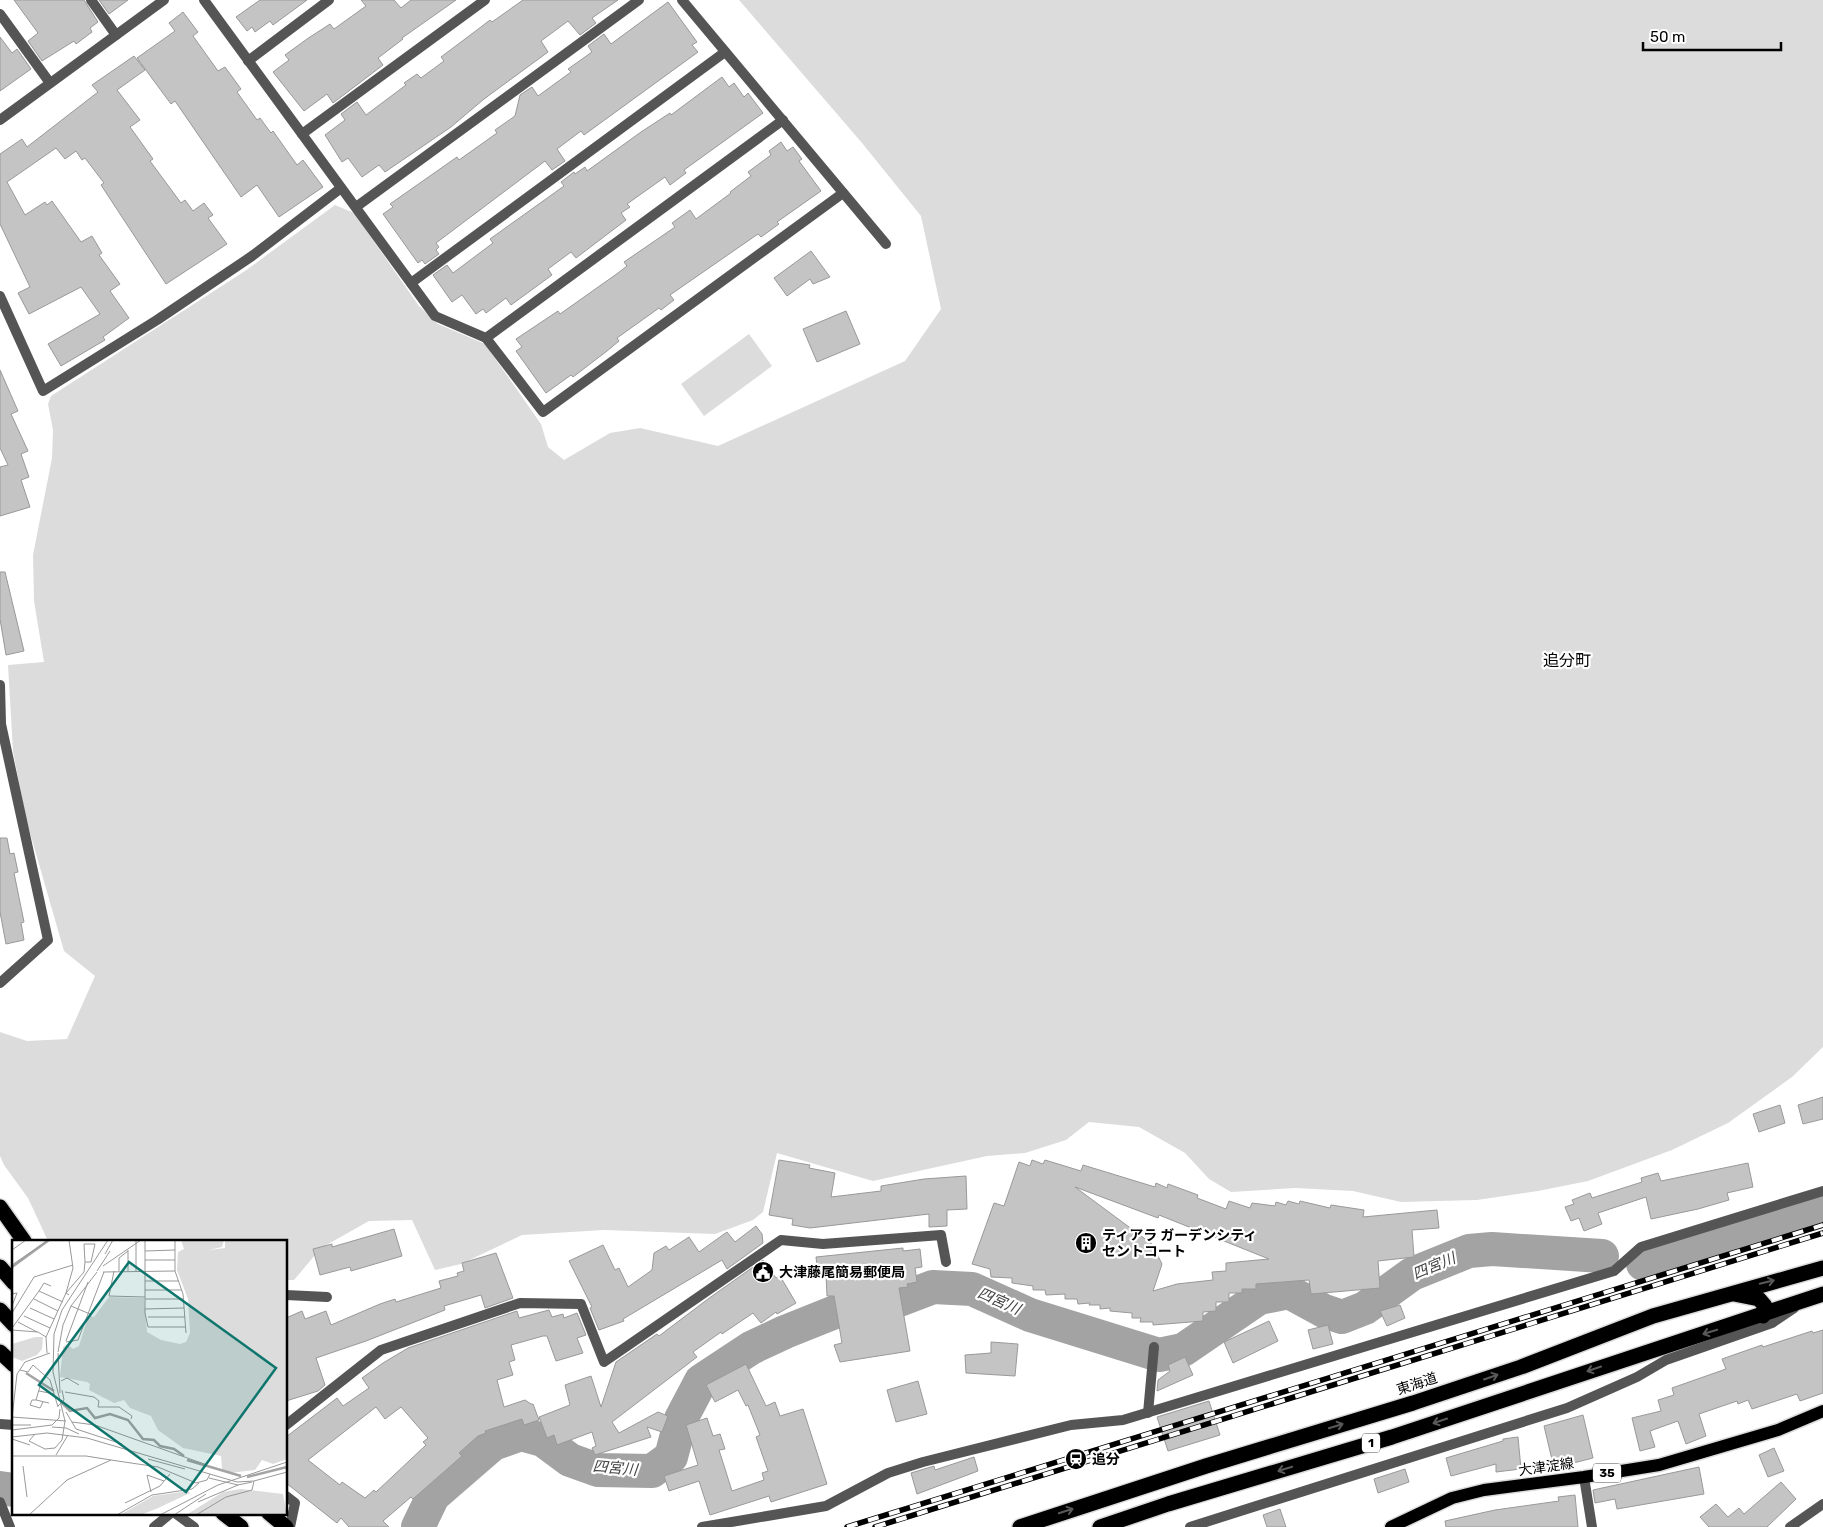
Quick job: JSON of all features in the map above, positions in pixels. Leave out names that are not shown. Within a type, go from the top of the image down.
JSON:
[{"type":"highway","points":[[0,1207],[23,1240]]},
{"type":"highway","points":[[0,1267],[12,1281]]},
{"type":"highway","name":"東海道","points":[[1008,1527],[1027,1524],[1206,1466],[1413,1403],[1521,1367],[1653,1316],[1823,1268]]},
{"type":"highway","name":"1","points":[[1730,1293],[1759,1299],[1765,1306],[1763,1316]]},
{"type":"highway","name":"1","points":[[1100,1527],[1392,1437],[1640,1353],[1763,1316],[1823,1294]]},
{"type":"highway","points":[[0,1310],[12,1323]]},
{"type":"highway","points":[[0,1352],[12,1363]]},
{"type":"highway","points":[[224,1514],[241,1527]]},
{"type":"highway","points":[[271,1514],[289,1526]]},
{"type":"main road","name":"大津淀線","points":[[1391,1527],[1452,1498],[1484,1490],[1584,1477],[1658,1464],[1714,1450],[1778,1430],[1823,1411]]},
{"type":"street","points":[[91,0],[116,35]]},
{"type":"street","points":[[0,120],[164,0]]},
{"type":"street","points":[[204,0],[435,316],[486,338],[543,412],[843,193]]},
{"type":"street","points":[[248,61],[329,0]]},
{"type":"street","points":[[302,134],[486,0]]},
{"type":"street","points":[[356,207],[639,0]]},
{"type":"street","points":[[682,0],[886,244]]},
{"type":"street","points":[[0,14],[50,83]]},
{"type":"street","points":[[411,283],[725,52]]},
{"type":"street","points":[[486,338],[782,120]]},
{"type":"street","points":[[0,296],[43,392],[157,320],[252,256],[341,188]]},
{"type":"street","points":[[0,686],[1,724],[48,940],[0,983]]},
{"type":"street","points":[[702,1527],[826,1506],[888,1473],[922,1462],[1071,1424],[1123,1420],[1148,1413],[1614,1271],[1641,1247],[1823,1191]]},
{"type":"street","points":[[288,1423],[381,1350],[520,1303],[581,1304],[604,1362],[781,1240],[823,1244],[941,1234],[946,1262]]},
{"type":"street","points":[[288,1295],[327,1297]]},
{"type":"street","points":[[1190,1527],[1567,1408],[1637,1377],[1666,1360],[1772,1323],[1803,1302]]},
{"type":"street","points":[[1148,1413],[1154,1347]]},
{"type":"street","points":[[1584,1477],[1592,1527]]},
{"type":"street","points":[[288,1498],[295,1503],[289,1526]]},
{"type":"street","points":[[0,1502],[10,1527]]},
{"type":"street","points":[[1790,1527],[1823,1504]]},
{"type":"street","points":[[154,1527],[170,1514]]},
{"type":"street","points":[[176,1514],[194,1527]]},
{"type":"shaded area","points":[[739,0],[1823,0],[1823,1047],[1792,1077],[1728,1123],[1672,1150],[1588,1181],[1477,1200],[1401,1202],[1353,1191],[1295,1188],[1231,1192],[1209,1179],[1185,1153],[1139,1127],[1089,1122],[1066,1140],[1025,1153],[987,1156],[873,1181],[777,1153],[763,1212],[753,1220],[715,1234],[604,1230],[522,1235],[461,1264],[435,1270],[412,1220],[369,1221],[321,1248],[294,1280],[288,1280],[288,1240],[48,1240],[28,1198],[4,1165],[0,1156],[0,1032],[27,1041],[67,1039],[95,976],[64,951],[26,819],[13,751],[8,665],[44,662],[34,601],[33,555],[52,458],[53,430],[48,404],[51,396],[245,271],[335,205],[354,213],[419,306],[438,324],[485,344],[541,424],[548,447],[564,460],[610,433],[640,428],[718,446],[905,361],[941,309],[921,216],[862,143]]},
{"type":"shaded area","points":[[749,334],[772,366],[704,416],[681,384]]},
{"type":"building","points":[[14,0],[84,0],[98,22],[90,28],[92,32],[76,44],[74,41],[42,61],[28,41],[38,33]]},
{"type":"building","points":[[99,0],[128,0],[109,14]]},
{"type":"building","points":[[260,0],[307,0],[273,25],[270,21],[255,32],[252,27],[247,31],[236,17]]},
{"type":"building","points":[[361,0],[394,0],[401,8],[411,0],[456,0],[402,38],[378,58],[383,65],[333,103],[327,94],[304,111],[273,72],[289,60],[285,55],[307,39],[330,24],[334,29],[366,6]]},
{"type":"building","points":[[523,0],[618,0],[592,18],[596,23],[580,35],[568,21],[541,41],[548,52],[484,99],[451,127],[385,172],[379,165],[362,177],[348,158],[342,162],[325,135],[345,120],[341,114],[357,102],[366,115],[406,85],[404,83],[417,74],[421,78],[444,61],[441,57],[490,20],[492,22]]},
{"type":"building","points":[[668,2],[697,42],[692,45],[698,52],[584,135],[581,131],[557,149],[565,161],[552,170],[545,161],[436,243],[439,247],[436,250],[439,254],[425,264],[422,260],[418,263],[383,214],[393,207],[390,204],[457,157],[459,160],[497,133],[495,130],[515,116],[520,95],[532,87],[538,96],[571,72],[568,69],[592,52],[588,46],[604,34],[611,44]]},
{"type":"building","points":[[183,12],[198,32],[193,36],[218,71],[225,67],[241,89],[237,92],[257,120],[260,118],[271,133],[273,131],[297,165],[303,160],[323,187],[279,217],[257,185],[241,197],[175,101],[171,104],[137,58],[175,31],[169,23]]},
{"type":"building","points":[[0,37],[12,53],[17,49],[31,69],[0,91]]},
{"type":"building","points":[[134,56],[145,70],[117,90],[140,120],[130,127],[153,159],[150,161],[181,203],[185,200],[193,211],[204,203],[213,215],[208,218],[227,244],[166,284],[101,185],[104,183],[85,158],[82,160],[76,151],[65,159],[56,148],[7,182],[25,215],[45,202],[47,205],[52,201],[81,242],[92,236],[102,253],[99,255],[120,284],[110,291],[129,318],[103,337],[105,340],[61,366],[48,344],[100,314],[81,287],[29,314],[18,293],[30,287],[0,224],[0,154],[22,139],[27,147],[98,92],[92,85]]},
{"type":"building","points":[[722,77],[729,87],[734,83],[744,97],[748,93],[763,113],[684,170],[686,173],[670,185],[665,177],[627,204],[630,207],[621,213],[626,220],[576,258],[571,252],[548,269],[552,275],[511,305],[506,298],[486,313],[483,309],[476,314],[462,295],[452,302],[433,275],[447,265],[453,273],[493,243],[490,239],[564,186],[561,182],[574,172],[575,174],[585,167],[587,171],[641,132],[670,113],[671,115]]},
{"type":"building","points":[[781,142],[787,151],[793,147],[802,159],[799,161],[821,191],[777,222],[779,224],[761,237],[758,234],[670,295],[674,300],[661,310],[659,308],[617,338],[619,341],[573,377],[571,375],[546,393],[516,351],[522,347],[516,339],[558,311],[560,314],[618,273],[627,266],[624,262],[675,227],[672,223],[690,210],[696,219],[731,193],[751,176],[748,172],[771,155],[769,151]]},
{"type":"building","points":[[811,251],[830,277],[813,284],[810,279],[787,296],[774,278]]},
{"type":"building","points":[[846,311],[860,344],[817,362],[803,329]]},
{"type":"building","points":[[0,370],[18,411],[11,414],[28,451],[21,454],[29,477],[21,480],[30,507],[0,516],[0,467],[8,465],[0,448]]},
{"type":"building","points":[[0,572],[5,572],[24,651],[6,655],[0,619]]},
{"type":"building","points":[[0,838],[7,838],[10,854],[14,853],[18,872],[14,873],[24,922],[21,923],[24,940],[6,944],[0,912]]},
{"type":"building","points":[[1823,1097],[1823,1119],[1803,1124],[1798,1105]]},
{"type":"building","points":[[1780,1105],[1785,1123],[1759,1132],[1753,1114]]},
{"type":"building","points":[[779,1160],[810,1165],[809,1168],[835,1173],[831,1197],[881,1191],[881,1186],[924,1179],[966,1176],[967,1209],[947,1210],[947,1226],[929,1227],[929,1214],[810,1228],[792,1225],[793,1219],[769,1215]]},
{"type":"building","name":"ティアラ ガーデンシティ セントコート","points":[[1032,1160],[1043,1164],[1045,1160],[1081,1171],[1083,1165],[1155,1187],[1156,1183],[1167,1188],[1168,1184],[1198,1195],[1197,1198],[1226,1209],[1229,1201],[1250,1208],[1252,1203],[1275,1206],[1276,1202],[1286,1205],[1288,1201],[1299,1204],[1300,1201],[1330,1208],[1331,1205],[1364,1210],[1363,1217],[1437,1210],[1439,1228],[1412,1230],[1414,1257],[1378,1261],[1380,1288],[1311,1294],[1309,1280],[1256,1284],[1256,1289],[1242,1289],[1242,1293],[1229,1293],[1229,1302],[1216,1302],[1216,1311],[1203,1312],[1203,1321],[1153,1325],[1153,1322],[1140,1322],[1141,1318],[1132,1318],[1132,1313],[1110,1311],[1110,1308],[1100,1309],[1100,1305],[1089,1305],[1090,1303],[1078,1304],[1077,1299],[1065,1299],[1065,1294],[1046,1295],[1045,1290],[1033,1290],[1033,1286],[1012,1283],[1012,1278],[991,1277],[990,1269],[972,1264],[994,1203],[1004,1206],[1019,1162],[1030,1166]],"holes":[[[1075,1187],[1158,1218],[1159,1215],[1269,1259],[1226,1263],[1226,1271],[1212,1272],[1213,1280],[1177,1284],[1153,1291],[1162,1264],[1152,1244]]]},
{"type":"building","points":[[1748,1163],[1753,1187],[1727,1193],[1729,1200],[1698,1209],[1651,1219],[1646,1197],[1598,1213],[1602,1224],[1584,1231],[1579,1218],[1571,1221],[1565,1207],[1574,1204],[1572,1200],[1590,1193],[1592,1198],[1642,1182],[1641,1178],[1658,1173],[1661,1181]]},
{"type":"building","points":[[756,1226],[762,1234],[763,1243],[727,1269],[722,1260],[623,1319],[624,1321],[599,1330],[590,1308],[592,1307],[569,1261],[603,1245],[615,1270],[619,1268],[628,1287],[652,1270],[654,1253],[666,1246],[669,1250],[689,1237],[699,1252],[727,1232],[735,1242]]},
{"type":"building","points":[[394,1229],[402,1256],[351,1271],[350,1267],[320,1275],[313,1249],[332,1244],[332,1247]]},
{"type":"building","points":[[903,1248],[903,1251],[920,1249],[922,1267],[915,1268],[917,1282],[907,1284],[908,1287],[899,1288],[910,1351],[840,1362],[834,1345],[842,1343],[834,1296],[827,1296],[826,1274],[818,1275],[816,1257]]},
{"type":"building","points":[[496,1253],[513,1298],[485,1308],[481,1295],[444,1306],[445,1310],[366,1341],[316,1358],[325,1385],[318,1391],[288,1400],[288,1317],[302,1311],[305,1319],[326,1311],[331,1325],[380,1304],[395,1299],[396,1302],[441,1288],[439,1281],[458,1276],[457,1273],[464,1271],[462,1263]]},
{"type":"building","points":[[763,1260],[776,1278],[780,1276],[796,1303],[777,1314],[776,1312],[761,1323],[753,1313],[722,1334],[721,1332],[693,1352],[697,1357],[612,1422],[619,1433],[658,1412],[668,1416],[662,1432],[647,1427],[651,1437],[595,1455],[592,1448],[596,1446],[592,1432],[557,1445],[554,1435],[547,1438],[539,1417],[570,1405],[565,1385],[591,1376],[601,1407],[616,1362],[657,1334],[659,1336]]},
{"type":"building","points":[[1400,1305],[1405,1318],[1387,1326],[1380,1311]]},
{"type":"building","points":[[549,1310],[552,1317],[563,1314],[564,1318],[577,1313],[586,1335],[577,1338],[583,1353],[556,1361],[547,1336],[511,1345],[515,1360],[509,1362],[513,1375],[497,1380],[504,1407],[525,1400],[533,1404],[539,1420],[524,1425],[522,1419],[485,1431],[486,1433],[478,1436],[459,1453],[462,1456],[413,1499],[411,1497],[383,1521],[389,1527],[349,1527],[341,1518],[337,1523],[288,1485],[288,1435],[337,1398],[343,1406],[369,1388],[362,1378],[408,1348],[517,1311],[519,1318]],"holes":[[[376,1407],[385,1419],[401,1407],[428,1438],[423,1442],[426,1445],[376,1492],[374,1490],[365,1498],[342,1482],[340,1485],[308,1460]]]},
{"type":"building","points":[[1269,1321],[1278,1341],[1233,1363],[1224,1342]]},
{"type":"building","points":[[1328,1325],[1333,1344],[1313,1349],[1308,1330]]},
{"type":"building","points":[[1823,1330],[1823,1393],[1800,1401],[1797,1394],[1752,1409],[1748,1400],[1738,1404],[1737,1401],[1699,1414],[1706,1436],[1686,1444],[1678,1421],[1650,1431],[1655,1447],[1640,1451],[1632,1418],[1661,1411],[1658,1400],[1674,1395],[1672,1388],[1726,1369],[1722,1359],[1762,1345],[1763,1347],[1812,1331],[1813,1333]]},
{"type":"building","points":[[991,1342],[1018,1344],[1015,1376],[966,1373],[965,1355],[991,1353]]},
{"type":"building","points":[[1185,1357],[1193,1375],[1157,1391],[1158,1380],[1170,1371],[1168,1365]]},
{"type":"building","points":[[746,1364],[766,1406],[775,1402],[780,1416],[803,1409],[827,1484],[771,1502],[769,1496],[710,1515],[699,1481],[669,1491],[664,1476],[698,1465],[686,1425],[707,1418],[713,1436],[720,1434],[725,1449],[719,1450],[732,1491],[764,1480],[762,1473],[768,1471],[756,1437],[760,1435],[748,1405],[746,1406],[738,1390],[715,1402],[706,1385]]},
{"type":"building","points":[[918,1381],[927,1414],[896,1422],[887,1390]]},
{"type":"building","points":[[1209,1401],[1220,1435],[1168,1451],[1157,1417]]},
{"type":"building","points":[[1583,1415],[1593,1458],[1554,1468],[1544,1426]]},
{"type":"building","points":[[1518,1437],[1521,1469],[1496,1472],[1496,1464],[1451,1476],[1446,1458],[1503,1441],[1503,1439]]},
{"type":"building","points":[[1774,1448],[1784,1471],[1768,1477],[1759,1455]]},
{"type":"building","points":[[974,1457],[978,1471],[917,1494],[911,1473],[934,1466],[935,1470]]},
{"type":"building","points":[[1699,1467],[1704,1494],[1617,1509],[1615,1499],[1595,1503],[1593,1490]]},
{"type":"building","points":[[1405,1469],[1409,1482],[1378,1493],[1374,1479]]},
{"type":"building","points":[[1781,1482],[1796,1499],[1767,1527],[1709,1527],[1700,1517],[1716,1504],[1728,1517],[1739,1508],[1744,1514]]},
{"type":"building","points":[[1575,1495],[1578,1527],[1446,1527],[1445,1521],[1495,1510],[1559,1501],[1558,1497]]},
{"type":"building","points":[[1280,1509],[1286,1527],[1267,1527],[1263,1515]]},
{"type":"waterway","name":"四宮川","points":[[1643,1264],[1823,1209]]},
{"type":"waterway","name":"四宮川","points":[[418,1527],[433,1496],[493,1444],[521,1434],[543,1440],[570,1460],[598,1470],[652,1471],[671,1457],[681,1419],[701,1381],[751,1348],[845,1308],[899,1300],[933,1287],[972,1289],[1030,1315],[1159,1355],[1183,1350],[1259,1298],[1289,1292],[1324,1311],[1342,1317],[1365,1308],[1412,1274],[1469,1251],[1492,1249],[1602,1256]]},
{"type":"waterway","name":"四宮川","points":[[0,1488],[12,1490]]},
{"type":"railway","points":[[847,1527],[1823,1225]]},
{"type":"railway","points":[[875,1527],[1823,1233]]},
{"type":"place","name":"ティアラ ガーデンシティ セントコート","points":[[1086,1243]]},
{"type":"place","name":"大津藤尾簡易郵便局","points":[[763,1272]]},
{"type":"place","name":"追分","points":[[1076,1459]]},
{"type":"district","name":"追分町","points":[[1567,660]]}]
